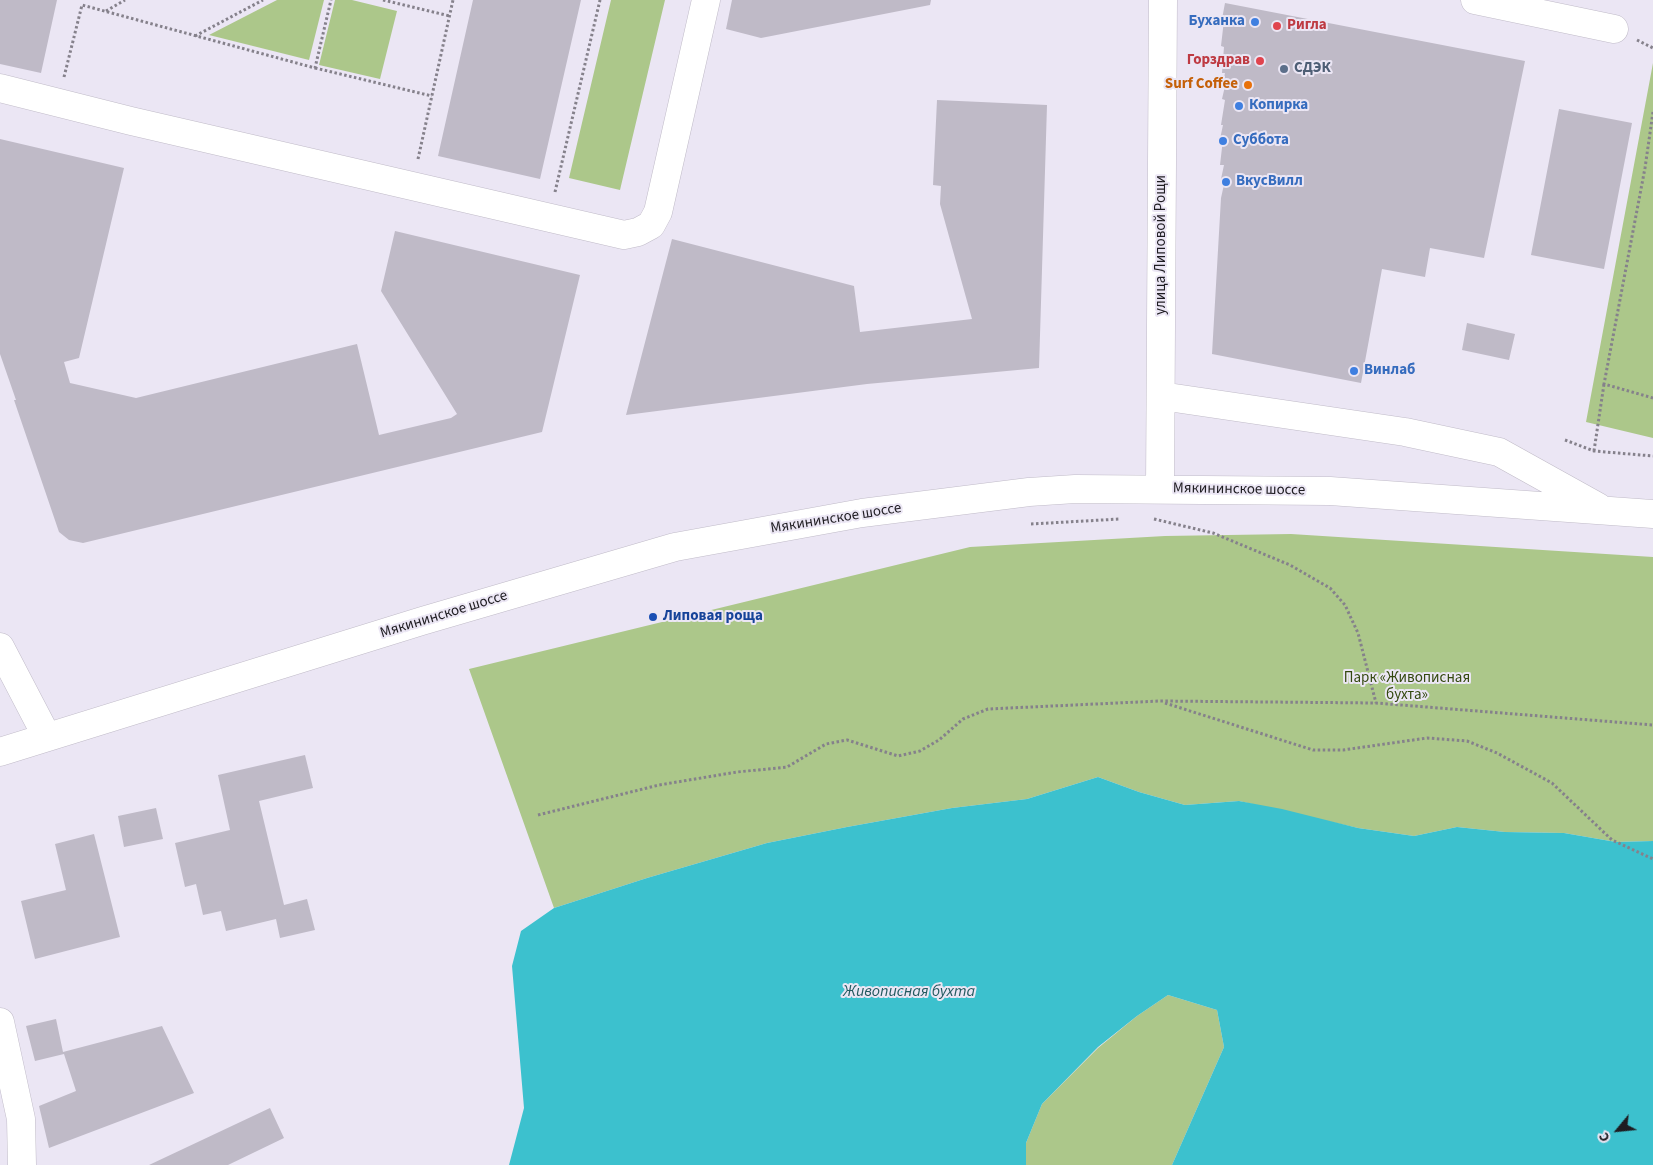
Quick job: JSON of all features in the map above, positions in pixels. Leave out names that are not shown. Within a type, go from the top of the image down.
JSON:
[{"type":"street","points":[[0,88],[140,123],[624,234],[638,232],[650,225],[658,212],[706,0]]},
{"type":"street","name":"улица Липовой Рощи","points":[[1160,489],[1163,0]]},
{"type":"street","points":[[1474,0],[1614,29]]},
{"type":"street","points":[[1161,396],[1405,432],[1500,452],[1606,511]]},
{"type":"street","name":"Мякининское шоссе","points":[[0,752],[422,621],[675,547],[862,512],[1029,492],[1075,489],[1160,489],[1330,491],[1653,514]]},
{"type":"street","points":[[0,647],[47,737]]},
{"type":"street","points":[[0,1022],[21,1119],[22,1165]]},
{"type":"path","points":[[62,84],[83,0]]},
{"type":"path","points":[[105,11],[125,0]]},
{"type":"path","points":[[195,36],[263,0]]},
{"type":"path","points":[[315,68],[331,0]]},
{"type":"path","points":[[383,0],[450,16]]},
{"type":"path","points":[[417,162],[453,0]]},
{"type":"path","points":[[554,196],[600,0]]},
{"type":"path","points":[[82,5],[315,68],[432,96]]},
{"type":"path","points":[[1594,451],[1604,384],[1645,168],[1653,112]]},
{"type":"path","points":[[1604,384],[1653,398]]},
{"type":"path","points":[[1565,440],[1594,451],[1653,456]]},
{"type":"path","points":[[1149,518],[1213,533],[1290,565],[1330,588],[1345,605],[1358,633],[1376,703]]},
{"type":"path","points":[[1031,524],[1130,519]]},
{"type":"path","points":[[1160,701],[1313,750],[1342,750],[1427,738],[1467,741],[1497,753],[1552,783],[1612,840],[1653,859]]},
{"type":"path","points":[[538,815],[659,785],[737,772],[787,767],[826,744],[847,740],[898,756],[920,752],[939,740],[963,719],[988,709],[1160,701],[1376,703],[1653,725]]},
{"type":"green space","points":[[277,0],[324,0],[309,60],[209,35]]},
{"type":"green space","points":[[335,0],[352,0],[397,11],[380,79],[319,65]]},
{"type":"green space","points":[[611,0],[665,0],[620,190],[569,178]]},
{"type":"green space","points":[[1653,63],[1653,438],[1586,422]]},
{"type":"green space","name":"Парк «Живописная бухта»","points":[[1291,534],[1653,557],[1653,841],[1616,842],[1564,833],[1505,832],[1457,827],[1414,836],[1358,828],[1239,801],[1185,805],[1139,792],[1098,777],[1027,799],[952,808],[767,843],[647,878],[554,908],[469,669],[970,547],[1165,536]]},
{"type":"green space","points":[[1168,995],[1217,1010],[1224,1047],[1172,1165],[1026,1165],[1026,1143],[1042,1104],[1098,1048],[1137,1016]]},
{"type":"water","name":"Живописная бухта","points":[[1098,777],[1139,792],[1185,805],[1239,801],[1282,809],[1358,828],[1414,836],[1457,827],[1505,832],[1564,833],[1616,842],[1653,841],[1653,1165],[1172,1165],[1224,1047],[1217,1010],[1168,995],[1137,1016],[1098,1047],[1042,1104],[1026,1143],[1026,1165],[509,1165],[524,1108],[512,966],[521,931],[554,908],[647,878],[767,843],[952,808],[1027,799]]},
{"type":"building","points":[[0,0],[57,0],[41,73],[0,64]]},
{"type":"building","points":[[473,0],[581,0],[540,179],[438,156]]},
{"type":"building","points":[[732,0],[931,0],[930,5],[761,38],[726,29]]},
{"type":"building","points":[[1225,3],[1525,61],[1484,258],[1430,248],[1425,277],[1382,269],[1361,383],[1212,354],[1221,198],[1225,180],[1221,179],[1224,165],[1220,165],[1223,139],[1220,139],[1225,100],[1222,99],[1225,86],[1222,86],[1225,73],[1222,73],[1224,47],[1221,46],[1224,20],[1222,19]]},
{"type":"building","points":[[937,100],[1047,105],[1039,368],[867,384],[626,415],[672,239],[854,286],[860,332],[972,319],[940,204],[941,186],[933,185]]},
{"type":"building","points":[[1559,109],[1632,123],[1604,269],[1531,255]]},
{"type":"building","points":[[0,139],[124,168],[79,358],[64,362],[70,383],[136,398],[357,344],[379,435],[451,418],[457,414],[381,291],[395,231],[580,275],[542,432],[83,543],[69,540],[59,532],[0,354]]},
{"type":"building","points":[[1467,323],[1515,334],[1509,360],[1462,350]]},
{"type":"building","points":[[305,755],[313,788],[259,801],[284,905],[307,899],[315,930],[280,938],[276,919],[226,931],[221,911],[203,915],[196,884],[185,887],[175,843],[230,830],[218,775]]},
{"type":"building","points":[[156,808],[163,839],[124,847],[118,816]]},
{"type":"building","points":[[94,834],[120,937],[35,959],[21,901],[66,890],[55,844]]},
{"type":"building","points":[[56,1019],[63,1052],[162,1026],[194,1093],[49,1148],[39,1106],[76,1091],[64,1054],[35,1061],[26,1026]]},
{"type":"building","points":[[270,1108],[284,1138],[228,1165],[149,1165]]},
{"type":"place","name":"Буханка","points":[[1255,22]]},
{"type":"place","name":"Ригла","points":[[1277,26]]},
{"type":"place","name":"Горздрав","points":[[1260,61]]},
{"type":"place","name":"СДЭК","points":[[1284,69]]},
{"type":"place","name":"Surf Coffee","points":[[1248,85]]},
{"type":"place","name":"Копирка","points":[[1239,106]]},
{"type":"place","name":"Суббота","points":[[1223,141]]},
{"type":"place","name":"ВкусВилл","points":[[1226,182]]},
{"type":"place","name":"Винлаб","points":[[1354,371]]},
{"type":"place","name":"Липовая роща","points":[[653,617]]}]
